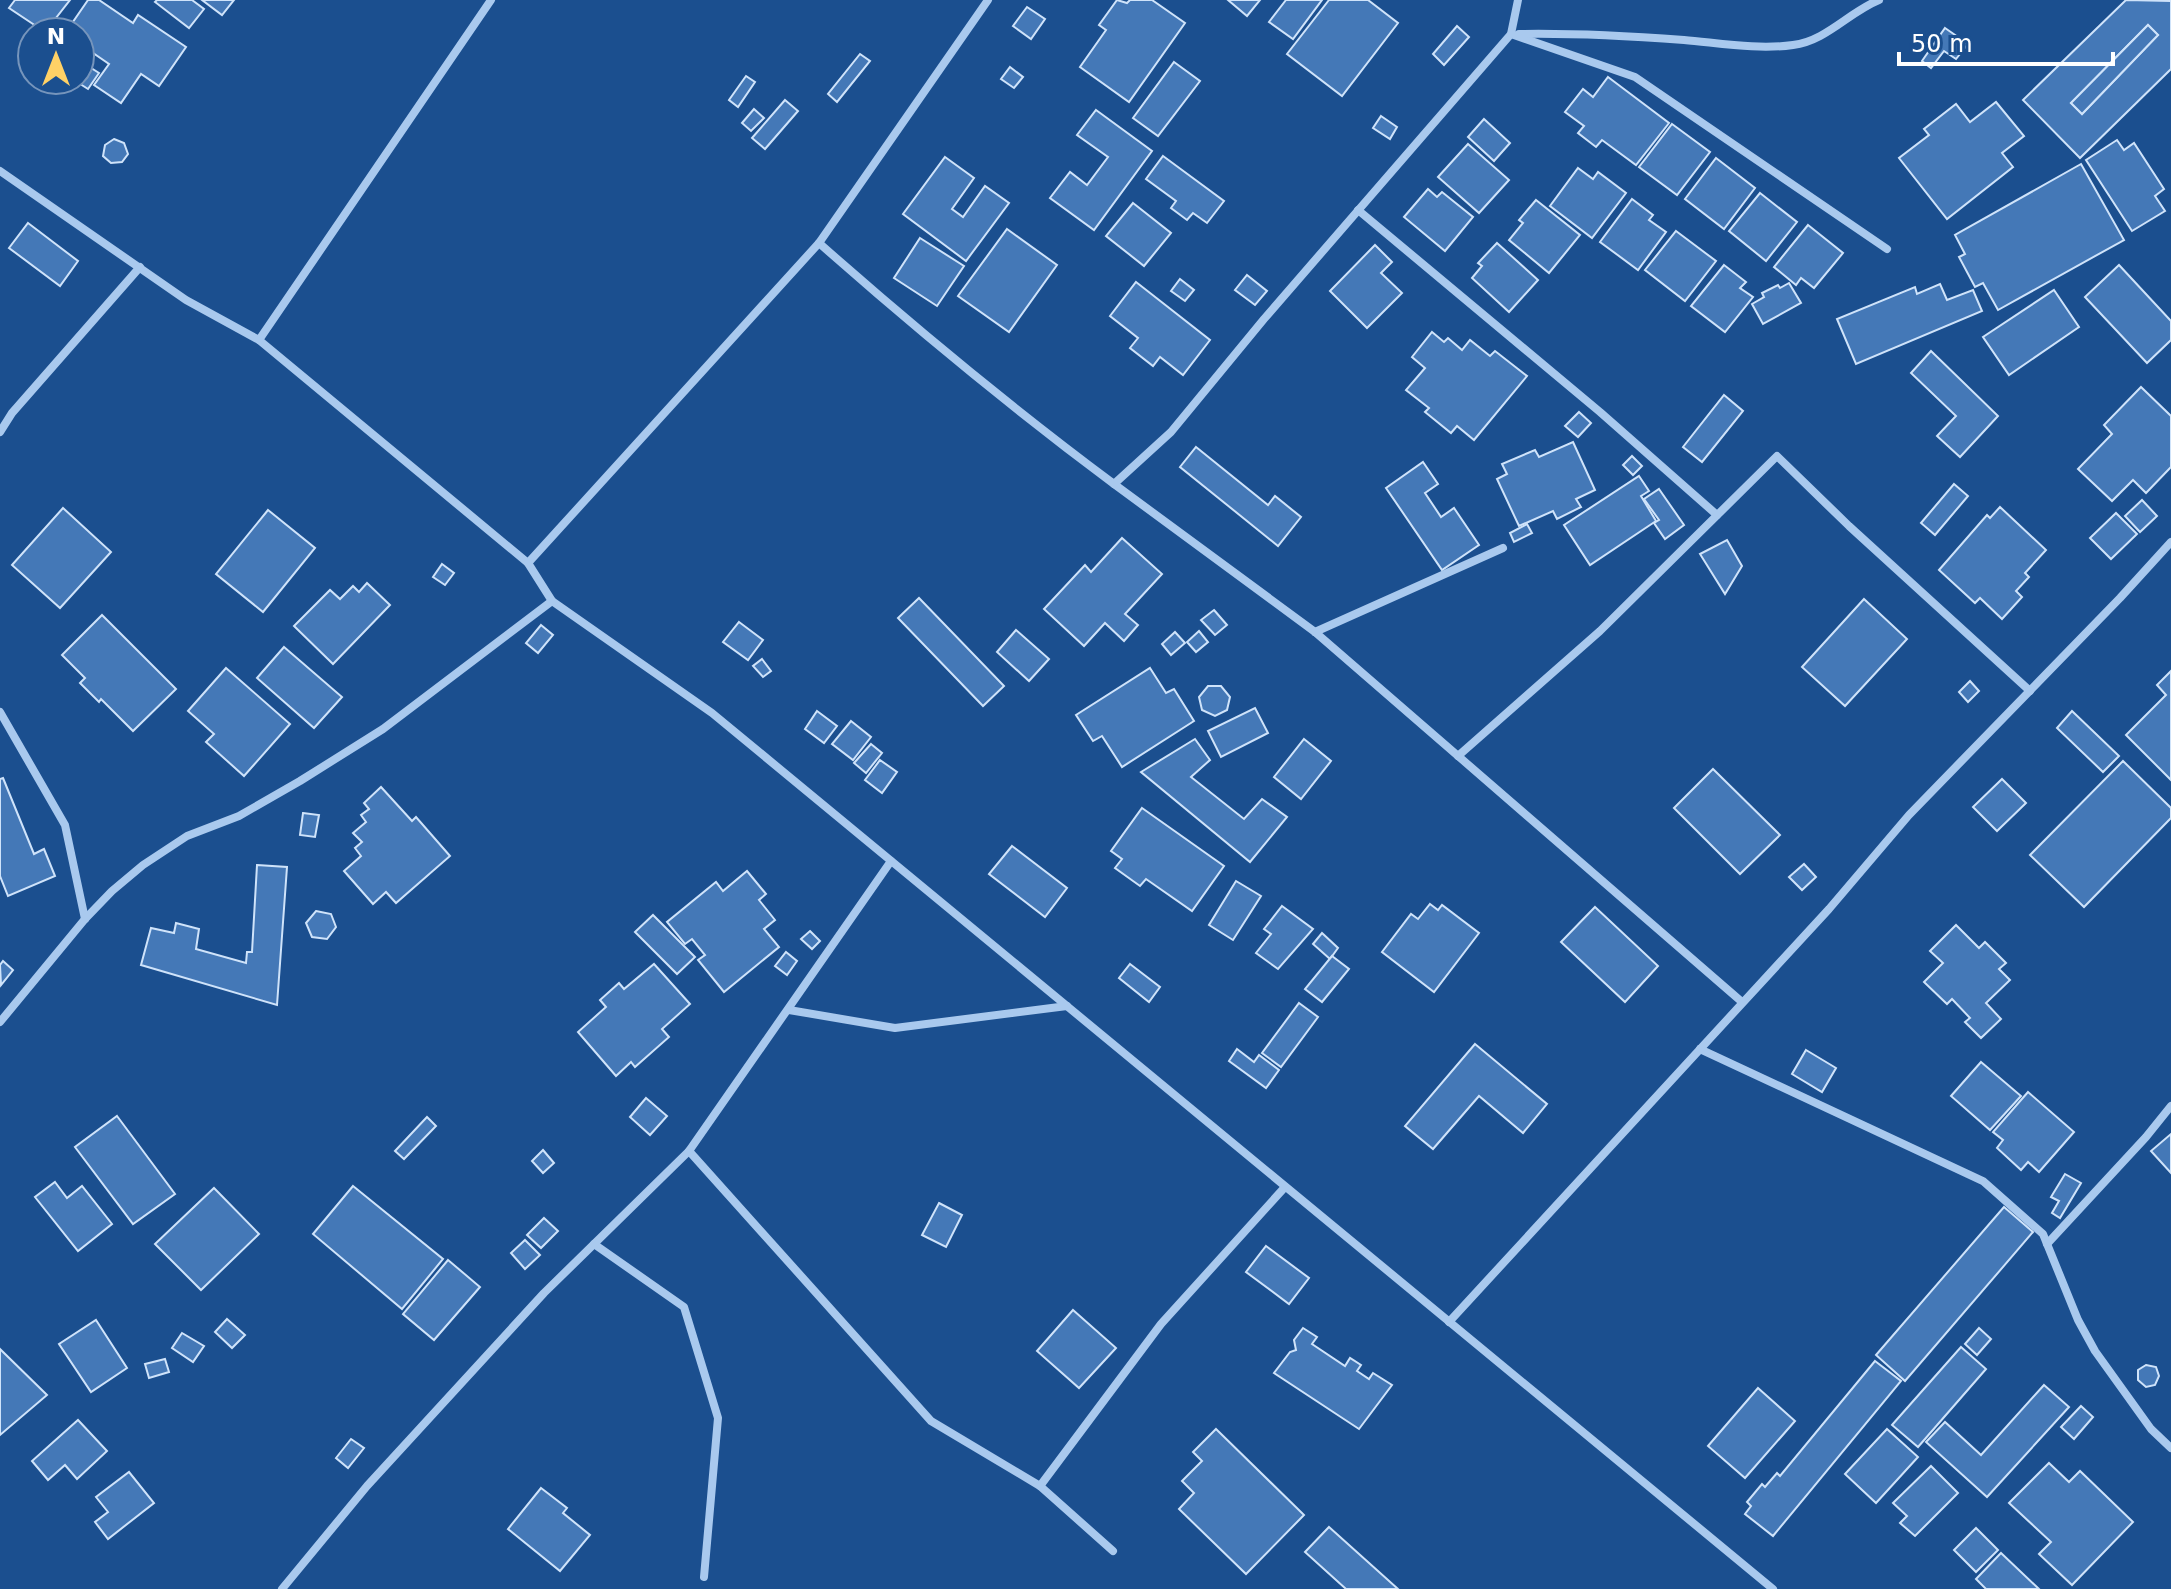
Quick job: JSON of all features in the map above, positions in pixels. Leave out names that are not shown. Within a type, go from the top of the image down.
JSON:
[{"type":"street","points":[[259,340],[491,0]]},
{"type":"street","points":[[528,563],[819,243],[988,0]]},
{"type":"street","points":[[1114,484],[1171,432],[1511,34],[1518,0]]},
{"type":"street","points":[[1511,34],[1575,33],[1752,46],[1794,45],[1817,38],[1862,7],[1879,0]]},
{"type":"street","points":[[1511,34],[1635,77],[1887,249]]},
{"type":"street","points":[[0,171],[186,300],[259,340],[528,563],[552,601],[712,713],[1773,1589]]},
{"type":"street","points":[[1358,210],[1600,412],[1717,515]]},
{"type":"street","points":[[819,243],[897,313],[1057,442],[1315,632],[1742,1002]]},
{"type":"street","points":[[0,432],[12,413],[140,267]]},
{"type":"street","points":[[1458,756],[1600,631],[1777,456],[2030,691]]},
{"type":"street","points":[[1449,1322],[1829,909],[1909,815],[2171,542]]},
{"type":"street","points":[[1315,632],[1503,548]]},
{"type":"street","points":[[0,1022],[85,919],[143,865],[187,836],[239,816],[383,729],[552,601]]},
{"type":"street","points":[[0,712],[65,825],[85,919]]},
{"type":"street","points":[[282,1589],[367,1486],[544,1293],[689,1151],[891,861]]},
{"type":"street","points":[[789,1010],[895,1028],[1067,1006]]},
{"type":"street","points":[[1700,1049],[1983,1181],[2043,1234],[2078,1320],[2095,1351],[2151,1429],[2171,1448]]},
{"type":"street","points":[[2047,1244],[2171,1106]]},
{"type":"street","points":[[689,1151],[931,1421],[1040,1486],[1113,1551]]},
{"type":"street","points":[[1040,1486],[1161,1324],[1285,1187]]},
{"type":"street","points":[[594,1244],[684,1307],[718,1418],[704,1577]]},
{"type":"building","points":[[15,0],[70,0],[58,16],[21,16],[9,8]]},
{"type":"building","points":[[88,0],[99,0],[133,23],[138,15],[186,47],[159,86],[141,74],[121,103],[96,86],[109,64],[96,55],[96,16],[77,16]]},
{"type":"building","points":[[192,0],[204,9],[189,28],[155,2]]},
{"type":"building","points":[[202,0],[234,0],[222,15]]},
{"type":"building","points":[[1117,0],[1127,3],[1130,0],[1152,0],[1185,23],[1129,102],[1080,67],[1106,30],[1099,25]]},
{"type":"building","points":[[1228,0],[1260,0],[1247,16]]},
{"type":"building","points":[[1286,0],[1322,0],[1293,39],[1269,22]]},
{"type":"building","points":[[1329,0],[1368,0],[1398,23],[1342,96],[1287,54]]},
{"type":"building","points":[[2126,0],[2171,1],[2171,69],[2080,158],[2023,100]],"holes":[[[2148,25],[2158,35],[2082,114],[2071,103]]]},
{"type":"building","points":[[1027,7],[1045,19],[1031,39],[1013,26]]},
{"type":"building","points":[[2148,25],[2158,35],[2082,114],[2071,103]]},
{"type":"building","points":[[1457,26],[1469,37],[1444,65],[1433,54]]},
{"type":"building","points":[[1945,28],[1968,44],[1956,59],[1944,51],[1931,68],[1922,61]]},
{"type":"building","points":[[860,54],[870,61],[837,102],[828,94]]},
{"type":"building","points":[[1174,62],[1200,81],[1158,136],[1133,118]]},
{"type":"building","points":[[1010,67],[1023,77],[1014,88],[1001,79]]},
{"type":"building","points":[[746,76],[755,82],[738,107],[729,100]]},
{"type":"building","points":[[1608,77],[1669,123],[1636,165],[1602,140],[1596,147],[1578,133],[1584,126],[1565,112],[1583,89],[1593,97]]},
{"type":"building","points":[[785,100],[798,111],[765,149],[752,138]]},
{"type":"building","points":[[1996,102],[2024,136],[2002,153],[2013,167],[1947,219],[1899,158],[1929,135],[1924,129],[1956,104],[1970,122]]},
{"type":"building","points":[[754,109],[764,118],[751,131],[742,123]]},
{"type":"building","points":[[1096,110],[1152,151],[1094,230],[1050,198],[1070,172],[1087,185],[1108,157],[1077,135]]},
{"type":"building","points":[[1381,116],[1397,127],[1390,139],[1373,128]]},
{"type":"building","points":[[1484,119],[1510,143],[1494,161],[1468,137]]},
{"type":"building","points":[[1672,124],[1710,152],[1677,195],[1639,167]]},
{"type":"building","points":[[114,139],[124,143],[128,154],[122,162],[111,163],[103,156],[105,145]]},
{"type":"building","points":[[2117,140],[2124,150],[2134,143],[2164,189],[2155,196],[2165,211],[2132,231],[2086,160]]},
{"type":"building","points":[[1468,144],[1509,180],[1479,213],[1438,177]]},
{"type":"building","points":[[1163,156],[1224,201],[1207,223],[1193,213],[1187,220],[1171,208],[1176,201],[1146,179]]},
{"type":"building","points":[[945,157],[974,178],[952,209],[963,217],[985,186],[1009,203],[966,261],[903,214]]},
{"type":"building","points":[[1716,158],[1755,188],[1724,229],[1685,199]]},
{"type":"building","points":[[2081,164],[2124,240],[1998,310],[1983,283],[1975,287],[1959,257],[1965,254],[1955,235]]},
{"type":"building","points":[[1578,168],[1593,179],[1598,172],[1626,193],[1592,238],[1550,206]]},
{"type":"building","points":[[1428,189],[1437,197],[1442,192],[1473,217],[1445,251],[1404,217]]},
{"type":"building","points":[[1760,193],[1797,222],[1766,261],[1729,231]]},
{"type":"building","points":[[1632,199],[1653,215],[1649,220],[1666,232],[1638,270],[1600,242]]},
{"type":"building","points":[[1536,200],[1580,235],[1549,273],[1509,240],[1523,223],[1519,220]]},
{"type":"building","points":[[1133,203],[1171,233],[1144,266],[1106,236]]},
{"type":"building","points":[[28,223],[78,261],[60,286],[9,248]]},
{"type":"building","points":[[1808,225],[1843,253],[1814,288],[1801,278],[1796,285],[1774,267]]},
{"type":"building","points":[[1007,229],[1057,265],[1009,332],[958,296]]},
{"type":"building","points":[[1676,231],[1716,261],[1685,301],[1645,270]]},
{"type":"building","points":[[920,238],[964,266],[937,306],[894,278]]},
{"type":"building","points":[[1497,243],[1538,280],[1509,312],[1472,278],[1482,266],[1478,263]]},
{"type":"building","points":[[1375,245],[1392,262],[1381,273],[1402,293],[1367,328],[1330,291]]},
{"type":"building","points":[[1724,265],[1746,282],[1740,288],[1753,297],[1725,332],[1691,306]]},
{"type":"building","points":[[2119,265],[2171,321],[2171,340],[2147,363],[2085,297]]},
{"type":"building","points":[[1247,275],[1267,291],[1255,305],[1235,290]]},
{"type":"building","points":[[1180,279],[1194,290],[1185,301],[1171,291]]},
{"type":"building","points":[[1136,282],[1210,340],[1183,375],[1160,357],[1153,366],[1130,348],[1138,338],[1110,316]]},
{"type":"building","points":[[1789,283],[1801,303],[1763,324],[1752,304],[1764,297],[1762,293]]},
{"type":"building","points":[[1940,284],[1947,300],[1973,290],[1982,311],[1856,364],[1837,319],[1915,287],[1917,294]]},
{"type":"building","points":[[2054,290],[2079,327],[2009,375],[1983,337]]},
{"type":"building","points":[[1432,332],[1444,342],[1448,338],[1462,350],[1470,340],[1490,356],[1495,351],[1527,376],[1474,440],[1457,426],[1451,433],[1425,412],[1429,408],[1406,390],[1425,368],[1412,357]]},
{"type":"building","points":[[1931,351],[1998,416],[1960,457],[1937,436],[1956,416],[1911,373]]},
{"type":"building","points":[[2141,387],[2171,416],[2171,467],[2146,493],[2133,480],[2112,501],[2078,469],[2112,434],[2104,425]]},
{"type":"building","points":[[1724,395],[1743,411],[1702,462],[1683,447]]},
{"type":"building","points":[[1579,412],[1591,423],[1578,437],[1565,426]]},
{"type":"building","points":[[1573,442],[1595,490],[1576,499],[1581,507],[1557,519],[1553,511],[1519,526],[1497,479],[1507,474],[1502,464],[1535,450],[1539,457]]},
{"type":"building","points":[[1196,447],[1268,505],[1275,496],[1301,517],[1278,546],[1180,467]]},
{"type":"building","points":[[1632,456],[1642,466],[1633,475],[1623,465]]},
{"type":"building","points":[[1423,462],[1438,484],[1425,493],[1441,517],[1454,508],[1479,545],[1442,570],[1386,488]]},
{"type":"building","points":[[1639,476],[1649,491],[1641,496],[1656,521],[1590,565],[1564,525]]},
{"type":"building","points":[[1954,484],[1968,496],[1935,535],[1921,523]]},
{"type":"building","points":[[1659,489],[1684,525],[1665,539],[1654,523],[1659,520],[1644,499]]},
{"type":"building","points":[[2142,500],[2157,516],[2140,532],[2125,516]]},
{"type":"building","points":[[2000,507],[2046,550],[2025,573],[2029,577],[2016,591],[2022,597],[2002,619],[1980,598],[1975,603],[1939,570],[1987,515],[1990,518]]},
{"type":"building","points":[[63,508],[111,552],[60,608],[12,565]]},
{"type":"building","points":[[268,510],[315,548],[263,612],[216,574]]},
{"type":"building","points":[[2116,513],[2137,534],[2111,559],[2090,538]]},
{"type":"building","points":[[1527,524],[1532,533],[1514,542],[1510,533]]},
{"type":"building","points":[[1122,538],[1162,574],[1125,614],[1138,625],[1124,641],[1105,623],[1084,646],[1044,609],[1085,565],[1091,572]]},
{"type":"building","points":[[1727,540],[1742,566],[1725,594],[1700,554]]},
{"type":"building","points":[[442,564],[454,573],[445,585],[433,577]]},
{"type":"building","points":[[367,583],[390,605],[333,664],[294,626],[330,590],[340,599],[353,586],[359,592]]},
{"type":"building","points":[[919,598],[1004,686],[983,706],[898,618]]},
{"type":"building","points":[[1864,599],[1907,639],[1845,706],[1802,667]]},
{"type":"building","points":[[1214,610],[1227,625],[1215,635],[1201,620]]},
{"type":"building","points":[[102,615],[176,689],[133,731],[80,683],[85,678],[62,655]]},
{"type":"building","points":[[739,622],[763,640],[748,660],[723,642]]},
{"type":"building","points":[[541,625],[553,635],[538,653],[526,643]]},
{"type":"building","points":[[1016,630],[1049,659],[1029,681],[997,652]]},
{"type":"building","points":[[1199,631],[1208,642],[1196,652],[1187,642]]},
{"type":"building","points":[[1175,632],[1185,643],[1171,655],[1162,644]]},
{"type":"building","points":[[284,647],[342,697],[314,728],[257,678]]},
{"type":"building","points":[[762,659],[771,671],[763,677],[753,666]]},
{"type":"building","points":[[226,668],[290,724],[244,776],[206,742],[214,734],[188,711]]},
{"type":"building","points":[[1150,668],[1166,693],[1174,689],[1194,721],[1122,767],[1102,736],[1093,741],[1076,715]]},
{"type":"building","points":[[2171,671],[2171,780],[2126,735],[2166,695],[2157,685]]},
{"type":"building","points":[[1970,681],[1979,691],[1968,702],[1959,692]]},
{"type":"building","points":[[1208,686],[1221,686],[1230,697],[1227,710],[1215,716],[1202,710],[1199,697]]},
{"type":"building","points":[[1255,708],[1268,733],[1221,757],[1208,731]]},
{"type":"building","points":[[817,711],[837,726],[824,743],[805,729]]},
{"type":"building","points":[[2072,711],[2119,756],[2103,772],[2057,728]]},
{"type":"building","points":[[851,721],[871,737],[853,760],[832,744]]},
{"type":"building","points":[[1195,739],[1210,760],[1191,777],[1244,819],[1262,799],[1287,817],[1250,862],[1141,772]]},
{"type":"building","points":[[1304,739],[1331,761],[1301,799],[1274,777]]},
{"type":"building","points":[[871,744],[882,753],[866,773],[854,763]]},
{"type":"building","points":[[880,760],[897,772],[882,793],[865,780]]},
{"type":"building","points":[[2123,761],[2171,808],[2171,818],[2084,907],[2030,855]]},
{"type":"building","points":[[1713,769],[1780,835],[1740,874],[1674,808]]},
{"type":"building","points":[[3,778],[34,854],[44,849],[55,876],[8,896],[0,876],[0,779]]},
{"type":"building","points":[[2002,779],[2026,803],[1997,831],[1973,807]]},
{"type":"building","points":[[381,787],[412,821],[416,817],[450,856],[396,903],[386,892],[373,904],[344,871],[361,856],[355,848],[362,842],[353,833],[366,822],[361,815],[369,809],[364,803]]},
{"type":"building","points":[[1142,808],[1224,866],[1192,911],[1146,879],[1140,886],[1115,868],[1122,859],[1111,851]]},
{"type":"building","points":[[303,813],[319,815],[315,837],[300,835]]},
{"type":"building","points":[[1012,846],[1067,888],[1045,917],[989,874]]},
{"type":"building","points":[[1804,864],[1816,877],[1802,890],[1789,877]]},
{"type":"building","points":[[257,865],[287,867],[277,1005],[141,965],[151,928],[174,933],[176,923],[199,929],[196,949],[246,963],[247,952],[252,952]]},
{"type":"building","points":[[747,871],[766,894],[759,900],[775,920],[764,929],[779,947],[724,992],[698,960],[705,955],[692,939],[685,944],[667,922],[716,882],[723,891]]},
{"type":"building","points":[[1236,881],[1261,896],[1233,940],[1209,925]]},
{"type":"building","points":[[1430,904],[1438,910],[1442,905],[1479,933],[1434,992],[1382,952],[1411,914],[1418,919]]},
{"type":"building","points":[[1282,906],[1313,929],[1278,969],[1256,953],[1271,934],[1264,929]]},
{"type":"building","points":[[1595,907],[1658,966],[1625,1002],[1561,942]]},
{"type":"building","points":[[316,911],[331,914],[336,927],[327,939],[312,937],[306,923]]},
{"type":"building","points":[[653,915],[695,957],[677,974],[635,932]]},
{"type":"building","points":[[1956,925],[1979,948],[1985,942],[2006,963],[1999,969],[2010,980],[1986,1003],[2001,1019],[1981,1038],[1965,1022],[1970,1018],[1952,999],[1947,1004],[1924,982],[1943,963],[1930,951]]},
{"type":"building","points":[[810,931],[820,941],[812,949],[801,939]]},
{"type":"building","points":[[1322,933],[1338,948],[1330,959],[1313,944]]},
{"type":"building","points":[[786,952],[797,961],[787,975],[775,966]]},
{"type":"building","points":[[1332,956],[1349,969],[1322,1002],[1305,989]]},
{"type":"building","points":[[3,961],[13,970],[1,985],[0,965]]},
{"type":"building","points":[[654,964],[690,1004],[662,1029],[669,1037],[635,1067],[631,1062],[616,1076],[578,1032],[606,1007],[600,1000],[619,983],[624,989]]},
{"type":"building","points":[[1130,964],[1160,987],[1149,1002],[1119,978]]},
{"type":"building","points":[[1299,1003],[1318,1017],[1281,1067],[1262,1053]]},
{"type":"building","points":[[1475,1044],[1547,1104],[1523,1133],[1479,1096],[1433,1149],[1405,1126]]},
{"type":"building","points":[[1237,1049],[1254,1062],[1259,1055],[1279,1070],[1266,1088],[1229,1061]]},
{"type":"building","points":[[1806,1050],[1836,1068],[1822,1092],[1792,1074]]},
{"type":"building","points":[[1981,1062],[2021,1096],[1990,1130],[1951,1096]]},
{"type":"building","points":[[2028,1092],[2074,1132],[2039,1172],[2028,1162],[2021,1170],[1997,1148],[2003,1140],[1993,1132]]},
{"type":"building","points":[[646,1098],[667,1116],[650,1135],[630,1117]]},
{"type":"building","points":[[117,1116],[175,1194],[133,1224],[75,1147]]},
{"type":"building","points":[[427,1117],[436,1126],[404,1159],[395,1151]]},
{"type":"building","points":[[2171,1134],[2171,1173],[2151,1151]]},
{"type":"building","points":[[543,1150],[554,1163],[543,1173],[532,1161]]},
{"type":"building","points":[[2065,1174],[2081,1183],[2060,1218],[2052,1213],[2059,1201],[2051,1197]]},
{"type":"building","points":[[55,1182],[67,1198],[82,1186],[112,1224],[78,1251],[35,1197]]},
{"type":"building","points":[[353,1186],[443,1259],[402,1309],[313,1234]]},
{"type":"building","points":[[214,1188],[259,1234],[201,1290],[155,1244]]},
{"type":"building","points":[[939,1203],[962,1215],[946,1247],[922,1235]]},
{"type":"building","points":[[2004,1207],[2033,1232],[1905,1381],[1876,1355]]},
{"type":"building","points":[[544,1218],[558,1231],[541,1248],[527,1235]]},
{"type":"building","points":[[525,1240],[540,1255],[525,1269],[511,1253]]},
{"type":"building","points":[[1266,1246],[1309,1278],[1289,1304],[1246,1272]]},
{"type":"building","points":[[448,1260],[480,1287],[434,1340],[403,1314]]},
{"type":"building","points":[[1073,1310],[1116,1348],[1079,1388],[1037,1351]]},
{"type":"building","points":[[227,1319],[245,1335],[232,1348],[215,1332]]},
{"type":"building","points":[[96,1320],[127,1368],[91,1392],[59,1344]]},
{"type":"building","points":[[1303,1328],[1317,1337],[1312,1344],[1345,1366],[1350,1358],[1361,1365],[1357,1371],[1369,1379],[1373,1373],[1392,1385],[1359,1429],[1274,1373],[1290,1352],[1296,1350],[1294,1340]]},
{"type":"building","points":[[1979,1328],[1991,1339],[1977,1355],[1965,1344]]},
{"type":"building","points":[[182,1333],[204,1346],[193,1362],[172,1348]]},
{"type":"building","points":[[1961,1347],[1986,1369],[1918,1447],[1892,1425]]},
{"type":"building","points":[[0,1349],[47,1395],[0,1435]]},
{"type":"building","points":[[165,1359],[169,1372],[149,1378],[145,1364]]},
{"type":"building","points":[[1875,1361],[1901,1381],[1773,1536],[1745,1514],[1751,1506],[1747,1502],[1762,1484],[1765,1487],[1777,1473],[1780,1476]]},
{"type":"building","points":[[2146,1365],[2156,1367],[2159,1376],[2155,1385],[2146,1387],[2138,1380],[2138,1370]]},
{"type":"building","points":[[2044,1385],[2069,1407],[1987,1497],[1926,1442],[1945,1422],[1981,1455]]},
{"type":"building","points":[[1758,1388],[1795,1421],[1745,1478],[1708,1446]]},
{"type":"building","points":[[2081,1406],[2093,1417],[2074,1439],[2061,1427]]},
{"type":"building","points":[[78,1420],[107,1451],[77,1479],[65,1465],[48,1480],[32,1461]]},
{"type":"building","points":[[1216,1429],[1304,1515],[1246,1574],[1179,1509],[1194,1493],[1182,1481],[1202,1461],[1193,1452]]},
{"type":"building","points":[[1887,1429],[1918,1457],[1876,1503],[1845,1474]]},
{"type":"building","points":[[351,1439],[364,1448],[348,1468],[336,1458]]},
{"type":"building","points":[[2049,1463],[2069,1482],[2080,1471],[2133,1522],[2072,1585],[2039,1554],[2051,1542],[2009,1503]]},
{"type":"building","points":[[1931,1466],[1958,1493],[1915,1536],[1900,1523],[1907,1516],[1893,1503]]},
{"type":"building","points":[[129,1472],[154,1503],[108,1539],[95,1522],[108,1512],[96,1497]]},
{"type":"building","points":[[541,1488],[567,1508],[563,1513],[590,1535],[560,1571],[508,1529]]},
{"type":"building","points":[[1329,1527],[1398,1589],[1346,1589],[1305,1552]]},
{"type":"building","points":[[1976,1528],[1998,1550],[1976,1572],[1954,1550]]},
{"type":"building","points":[[2001,1553],[2039,1589],[1986,1589],[1976,1579]]}]
